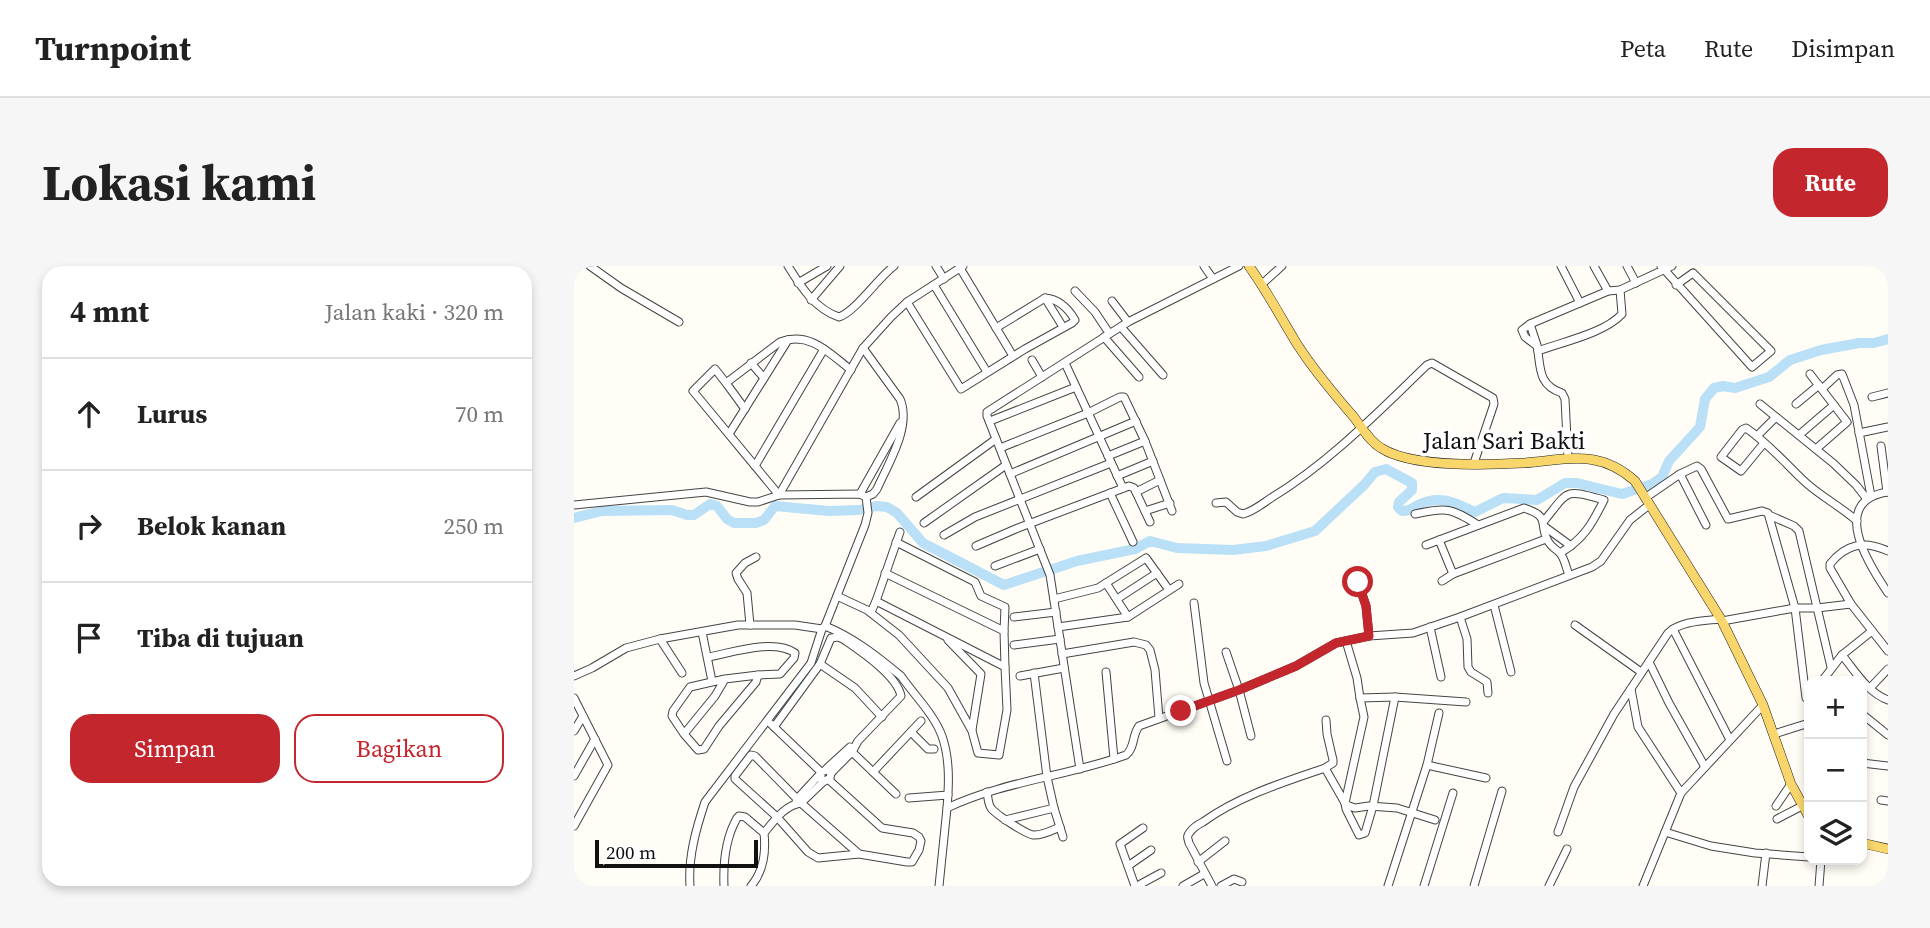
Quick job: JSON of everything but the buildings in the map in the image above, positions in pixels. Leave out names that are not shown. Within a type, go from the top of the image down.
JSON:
[{"type":"main road","name":"Jalan Sari Bakti","points":[[1249,266],[1298,345],[1380,447],[1400,457],[1434,463],[1522,463],[1594,459],[1620,468],[1634,481],[1721,620],[1763,705],[1791,784],[1804,809]]},
{"type":"main road","points":[[1867,844],[1888,849]]},
{"type":"street","points":[[590,266],[621,288],[679,322]]},
{"type":"street","points":[[788,266],[811,300],[834,316],[842,317],[894,266]]},
{"type":"street","points":[[798,283],[827,266]]},
{"type":"street","points":[[811,300],[840,266]]},
{"type":"street","points":[[936,266],[944,279]]},
{"type":"street","points":[[1204,266],[1213,279]]},
{"type":"street","points":[[1080,769],[1049,575],[987,412],[1125,324],[1239,266]]},
{"type":"street","points":[[1262,284],[1282,266]]},
{"type":"street","points":[[1561,266],[1580,303]]},
{"type":"street","points":[[1594,266],[1608,291]]},
{"type":"street","points":[[1628,266],[1636,283]]},
{"type":"street","points":[[1568,459],[1565,399],[1562,393],[1548,386],[1538,367],[1538,349],[1522,330],[1530,324],[1608,291],[1620,290],[1662,268],[1672,266]]},
{"type":"street","points":[[779,495],[863,348],[908,302],[962,267],[1013,356]]},
{"type":"street","points":[[1662,268],[1676,285],[1752,367],[1771,351],[1693,273],[1676,285]]},
{"type":"street","points":[[934,285],[987,372]]},
{"type":"street","points":[[1075,290],[1095,312],[1107,335],[1139,377]]},
{"type":"street","points":[[1538,349],[1592,332],[1617,320],[1622,314],[1620,290]]},
{"type":"street","points":[[908,302],[961,389],[1075,320],[1066,308],[1054,299],[1045,298],[996,328]]},
{"type":"street","points":[[1045,298],[1063,327]]},
{"type":"street","points":[[1112,300],[1125,324],[1163,375]]},
{"type":"street","points":[[726,383],[780,342],[788,339],[818,343],[851,370]]},
{"type":"street","points":[[729,434],[788,339]]},
{"type":"street","points":[[574,505],[706,492],[750,502],[779,495],[865,498],[873,494],[901,436],[904,408],[863,348]]},
{"type":"street","points":[[755,466],[824,349]]},
{"type":"street","points":[[1032,360],[1042,377]]},
{"type":"street","points":[[751,363],[764,378]]},
{"type":"street","points":[[1065,363],[1123,488]]},
{"type":"street","points":[[1216,503],[1226,502],[1239,513],[1248,513],[1290,487],[1362,427],[1427,365],[1435,363],[1493,398],[1494,404],[1474,463]]},
{"type":"street","points":[[745,409],[715,369],[693,391],[779,495]]},
{"type":"street","points":[[1810,374],[1847,420],[1847,423],[1816,449]]},
{"type":"street","points":[[1796,404],[1836,375],[1842,374],[1854,405],[1869,498]]},
{"type":"street","points":[[989,421],[1076,387]]},
{"type":"street","points":[[1872,397],[1888,393]]},
{"type":"street","points":[[916,497],[942,477],[998,443],[1124,397],[1146,441],[1171,507],[1145,511]]},
{"type":"street","points":[[1760,404],[1816,449],[1869,498]]},
{"type":"street","points":[[1799,435],[1834,405]]},
{"type":"street","points":[[1757,436],[1776,417]]},
{"type":"street","points":[[1010,474],[1136,421]]},
{"type":"street","points":[[1859,433],[1888,427]]},
{"type":"street","points":[[1764,443],[1741,471],[1721,457],[1746,428],[1757,436],[1806,483],[1857,521]]},
{"type":"street","points":[[944,535],[975,517],[1110,460],[1146,441]]},
{"type":"street","points":[[1881,446],[1888,492],[1869,498],[1860,507],[1857,530],[1859,544],[1888,593]]},
{"type":"street","points":[[1117,476],[1153,461]]},
{"type":"street","points":[[924,523],[1006,465]]},
{"type":"street","points":[[947,808],[987,792],[1114,759],[1130,752],[1139,726],[1296,666],[1329,646],[1369,636],[1397,635],[1430,627],[1592,567],[1601,561],[1645,499],[1693,466],[1701,469],[1727,519],[1762,511],[1799,531],[1831,667]]},
{"type":"street","points":[[1680,474],[1706,525]]},
{"type":"street","points":[[1136,492],[1160,480]]},
{"type":"street","points":[[976,547],[1030,523],[1131,486],[1150,522]]},
{"type":"street","points":[[1560,553],[1571,547],[1589,529],[1604,500],[1572,492],[1565,495],[1544,524],[1546,539],[1560,553],[1569,575]]},
{"type":"street","points":[[1110,493],[1133,542]]},
{"type":"street","points":[[771,724],[811,663],[865,524],[868,513],[865,498]]},
{"type":"street","points":[[1415,514],[1443,508],[1479,525]]},
{"type":"street","points":[[1426,545],[1524,508],[1534,511],[1544,524],[1571,547]]},
{"type":"street","points":[[1769,515],[1795,608],[1804,682]]},
{"type":"street","points":[[871,612],[900,531]]},
{"type":"street","points":[[1442,581],[1453,574],[1546,539]]},
{"type":"street","points":[[1439,540],[1453,574]]},
{"type":"street","points":[[837,596],[871,612],[899,635],[948,688],[972,732],[978,753],[999,755],[1007,710],[1005,607],[981,596],[975,582],[896,542]]},
{"type":"street","points":[[1888,551],[1859,544],[1830,564],[1851,604],[1888,651]]},
{"type":"street","points":[[995,566],[1040,550]]},
{"type":"street","points":[[750,625],[750,602],[736,573],[756,557]]},
{"type":"street","points":[[1054,599],[1091,591],[1144,558],[1148,559],[1169,590]]},
{"type":"street","points":[[886,573],[1004,631]]},
{"type":"street","points":[[1117,599],[1157,573]]},
{"type":"street","points":[[1358,582],[1366,606],[1369,636]]},
{"type":"street","points":[[1106,583],[1128,617]]},
{"type":"street","points":[[1058,627],[1128,617],[1179,584]]},
{"type":"street","points":[[876,601],[1005,667]]},
{"type":"street","points":[[1194,603],[1204,683],[1227,761]]},
{"type":"street","points":[[1558,832],[1574,786],[1614,714],[1673,629],[1688,624],[1795,608],[1851,604]]},
{"type":"street","points":[[1494,605],[1511,672]]},
{"type":"street","points":[[1014,617],[1056,612]]},
{"type":"street","points":[[1460,617],[1467,639],[1468,667],[1471,672],[1487,681],[1488,693]]},
{"type":"street","points":[[574,676],[626,648],[660,639],[750,625],[794,625],[838,631],[901,676],[941,734],[947,761],[948,795],[939,886]]},
{"type":"street","points":[[1575,625],[1642,672]]},
{"type":"street","points":[[1430,627],[1441,677]]},
{"type":"street","points":[[1673,629],[1730,740]]},
{"type":"street","points":[[1826,676],[1842,655],[1872,631]]},
{"type":"street","points":[[702,632],[712,681]]},
{"type":"street","points":[[943,635],[981,674]]},
{"type":"street","points":[[690,886],[691,856],[705,802],[820,664],[831,638],[834,636],[843,639],[881,668],[893,680],[901,694],[825,775],[777,817],[764,833],[762,865],[759,876],[751,886]]},
{"type":"street","points":[[660,639],[682,673]]},
{"type":"street","points":[[1014,645],[1060,639]]},
{"type":"street","points":[[1345,803],[1364,717],[1357,678],[1346,641]]},
{"type":"street","points":[[1062,654],[1134,642],[1146,645],[1155,670],[1159,718]]},
{"type":"street","points":[[708,657],[770,647],[785,648],[794,653],[794,658],[780,674],[758,675],[725,679],[690,687],[672,716],[698,750],[704,749],[719,726],[756,682],[758,675]]},
{"type":"street","points":[[1226,652],[1251,736]]},
{"type":"street","points":[[1842,655],[1870,688],[1888,700]]},
{"type":"street","points":[[972,732],[984,656]]},
{"type":"street","points":[[1649,662],[1705,767]]},
{"type":"street","points":[[820,664],[855,688],[882,716]]},
{"type":"street","points":[[1020,676],[1065,668]]},
{"type":"street","points":[[1870,688],[1888,669]]},
{"type":"street","points":[[1106,671],[1114,759]]},
{"type":"street","points":[[1034,673],[1047,777],[1063,837]]},
{"type":"street","points":[[684,734],[715,696],[725,679]]},
{"type":"street","points":[[1631,688],[1638,727],[1681,793]]},
{"type":"street","points":[[1360,698],[1395,696],[1466,702]]},
{"type":"street","points":[[1325,768],[1359,835],[1365,833],[1395,696]]},
{"type":"street","points":[[574,698],[608,765],[574,826]]},
{"type":"street","points":[[1643,886],[1681,793],[1763,705]]},
{"type":"street","points":[[961,711],[975,713]]},
{"type":"street","points":[[1388,886],[1427,765],[1439,713]]},
{"type":"street","points":[[574,731],[583,716]]},
{"type":"street","points":[[1867,718],[1888,735]]},
{"type":"street","points":[[1212,886],[1188,838],[1190,832],[1214,814],[1273,786],[1325,768],[1334,760],[1326,720]]},
{"type":"street","points":[[873,772],[921,721]]},
{"type":"street","points":[[771,724],[880,826],[913,833],[919,837],[919,850],[912,862],[859,855],[818,858],[808,852],[777,817],[735,779],[751,755],[859,855]]},
{"type":"street","points":[[1774,734],[1804,725]]},
{"type":"street","points":[[911,732],[928,749],[934,749]]},
{"type":"street","points":[[574,776],[595,739]]},
{"type":"street","points":[[851,748],[896,794]]},
{"type":"street","points":[[1867,764],[1888,766]]},
{"type":"street","points":[[1427,765],[1486,778]]},
{"type":"street","points":[[1776,806],[1791,784]]},
{"type":"street","points":[[1474,886],[1502,791]]},
{"type":"street","points":[[987,792],[990,807],[1005,820],[1033,835],[1060,827]]},
{"type":"street","points":[[1424,886],[1453,793]]},
{"type":"street","points":[[909,798],[948,795]]},
{"type":"street","points":[[1345,803],[1355,808],[1397,808],[1434,820]]},
{"type":"street","points":[[1777,819],[1802,806]]},
{"type":"street","points":[[1005,820],[1054,808]]},
{"type":"street","points":[[724,886],[725,848],[737,818],[745,817],[764,833]]},
{"type":"street","points":[[1143,828],[1119,844],[1136,886],[1161,873]]},
{"type":"street","points":[[1665,832],[1711,846],[1804,857]]},
{"type":"street","points":[[1198,862],[1225,841]]},
{"type":"street","points":[[1549,886],[1567,849]]},
{"type":"street","points":[[1128,866],[1151,850]]},
{"type":"street","points":[[1762,886],[1766,853]]},
{"type":"street","points":[[1819,886],[1821,865]]},
{"type":"street","points":[[1183,886],[1204,874]]},
{"type":"street","points":[[1221,886],[1234,878],[1242,882]]},
{"type":"waterway","points":[[574,518],[602,511],[672,510],[694,515],[710,504],[717,506],[727,519],[734,523],[756,523],[764,520],[775,506],[829,511],[887,507],[897,513],[923,543],[1004,585],[1077,561],[1135,549],[1150,541],[1177,548],[1233,550],[1266,546],[1315,531],[1375,472],[1386,469],[1412,483],[1412,490],[1399,502],[1398,507],[1402,511],[1440,500],[1475,512],[1503,498],[1537,500],[1565,483],[1577,483],[1622,494],[1652,484],[1662,477],[1669,461],[1700,427],[1705,399],[1714,388],[1735,388],[1769,377],[1790,360],[1821,350],[1888,339]]},
{"type":"route","points":[[1181,711],[1296,666],[1336,643],[1369,636],[1366,606],[1358,582]]}]
